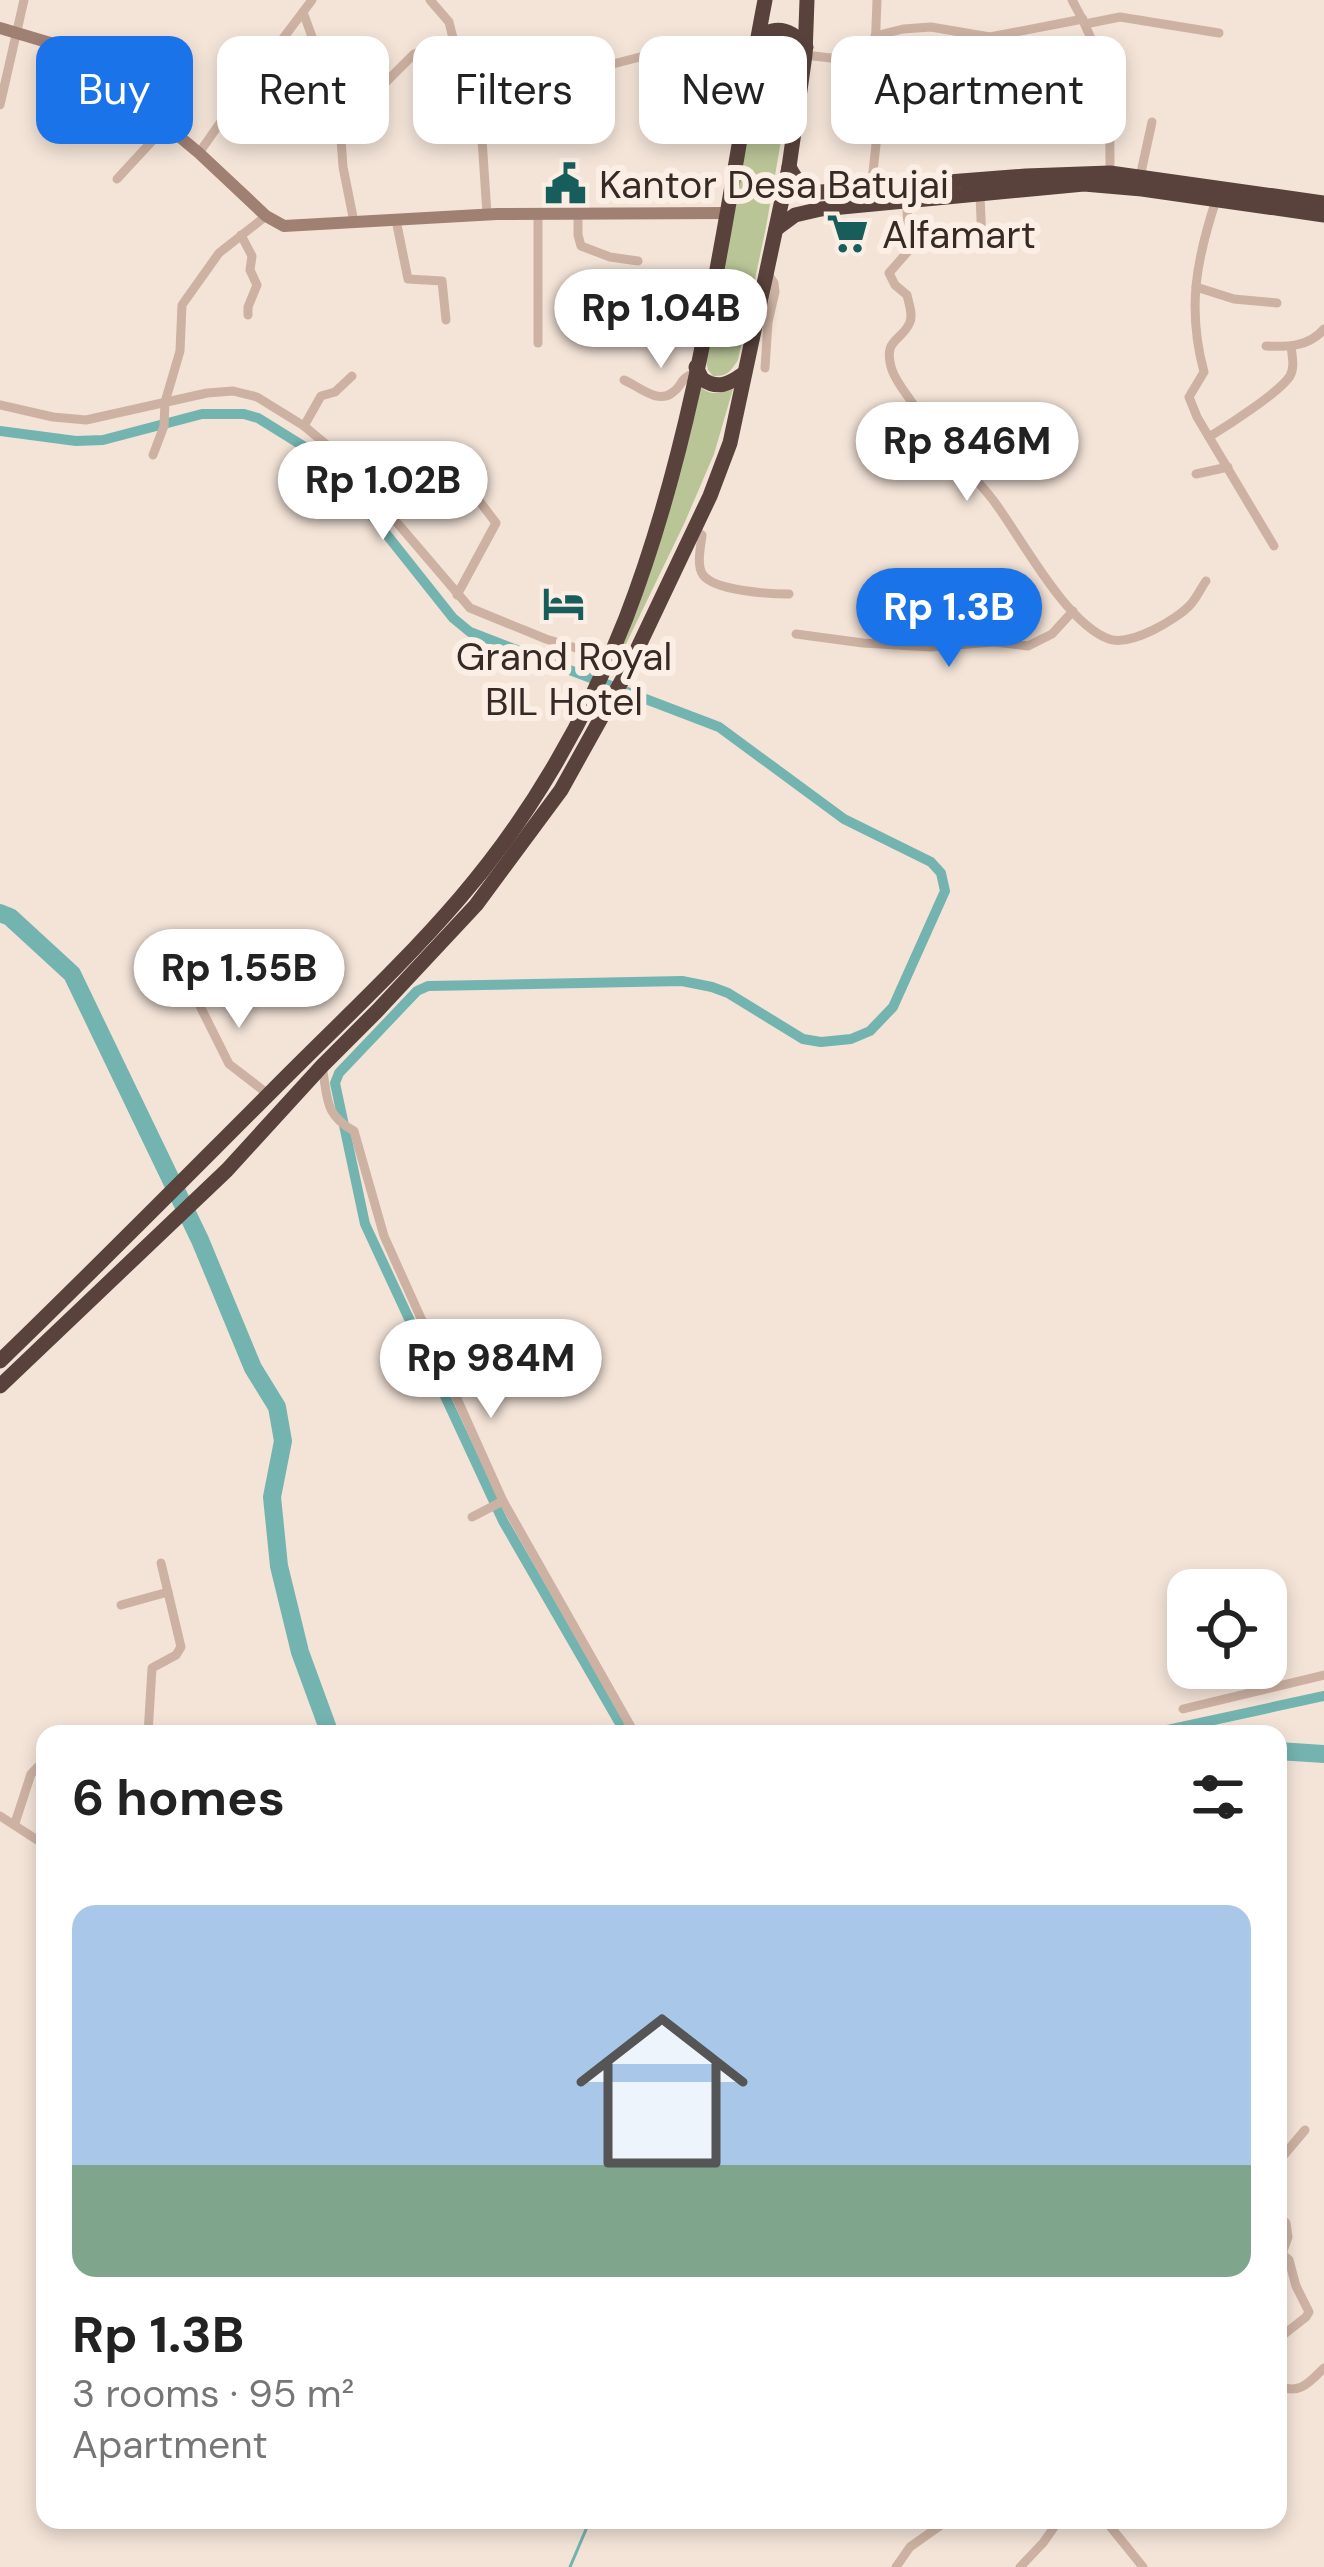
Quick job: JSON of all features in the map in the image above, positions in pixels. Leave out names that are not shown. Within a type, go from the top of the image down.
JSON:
[{"type":"highway","points":[[758,36],[765,0]]},
{"type":"highway","points":[[806,36],[807,0]]},
{"type":"highway","points":[[761,36],[784,29],[796,36]]},
{"type":"highway","points":[[0,1361],[414,949],[470,900],[514,829],[608,661],[664,506],[740,144]]},
{"type":"highway","points":[[0,1387],[227,1169],[470,900],[561,790],[625,675],[710,496],[730,442],[792,144]]},
{"type":"highway","points":[[789,167],[798,184],[811,191],[1084,184],[1216,200],[1324,203]]},
{"type":"highway","points":[[776,229],[805,212],[1110,172],[1290,204],[1324,215]]},
{"type":"highway","points":[[696,370],[702,380],[718,386],[743,374]]},
{"type":"main road","points":[[0,28],[36,39]]},
{"type":"main road","points":[[188,144],[266,216],[284,226],[487,214],[727,213]]},
{"type":"street","points":[[0,106],[24,0]]},
{"type":"street","points":[[199,153],[312,0]]},
{"type":"street","points":[[430,0],[449,22],[454,36]]},
{"type":"street","points":[[877,0],[875,36],[931,27],[983,36]]},
{"type":"street","points":[[1072,0],[1107,82],[1110,172]]},
{"type":"street","points":[[303,12],[312,36]]},
{"type":"street","points":[[995,36],[1120,17],[1219,32]]},
{"type":"street","points":[[389,80],[413,55]]},
{"type":"street","points":[[1140,177],[1152,122]]},
{"type":"street","points":[[117,179],[149,144]]},
{"type":"street","points":[[341,144],[354,222]]},
{"type":"street","points":[[482,144],[487,214]]},
{"type":"street","points":[[871,190],[876,144]]},
{"type":"street","points":[[971,189],[982,242],[1013,241]]},
{"type":"street","points":[[906,199],[910,249],[889,273],[890,280],[907,295],[911,319],[890,348],[893,375],[1073,611],[1095,631],[1119,641],[1173,619],[1190,605],[1206,580]]},
{"type":"street","points":[[1216,200],[1196,287],[1194,329],[1204,372],[1189,397],[1274,546]]},
{"type":"street","points":[[538,214],[538,343]]},
{"type":"street","points":[[578,214],[581,246],[638,261]]},
{"type":"street","points":[[153,455],[180,351],[182,305],[218,253],[266,216]]},
{"type":"street","points":[[397,220],[408,279],[442,281],[446,320]]},
{"type":"street","points":[[241,235],[252,256],[250,270],[257,285],[248,315]]},
{"type":"street","points":[[765,368],[775,292],[766,273]]},
{"type":"street","points":[[1196,287],[1234,299],[1276,304]]},
{"type":"street","points":[[1266,346],[1315,339],[1324,329]]},
{"type":"street","points":[[1210,437],[1288,379],[1293,368],[1291,346]]},
{"type":"street","points":[[624,380],[661,397],[696,370]]},
{"type":"street","points":[[304,426],[321,396],[334,392],[352,376]]},
{"type":"street","points":[[0,405],[86,421],[207,393],[233,391],[271,404],[340,456],[470,608],[608,661]]},
{"type":"street","points":[[1196,474],[1228,467]]},
{"type":"street","points":[[457,595],[496,523],[480,502]]},
{"type":"street","points":[[694,529],[702,536],[700,565],[707,578],[730,587],[789,594]]},
{"type":"street","points":[[796,634],[930,647],[994,642],[1028,646],[1052,634],[1073,611]]},
{"type":"street","points":[[192,976],[199,1004],[229,1064],[268,1094]]},
{"type":"street","points":[[322,1066],[328,1104],[359,1145],[385,1236],[502,1502],[629,1725]]},
{"type":"street","points":[[472,1517],[502,1502]]},
{"type":"street","points":[[149,1725],[152,1666],[176,1655],[181,1647],[160,1563]]},
{"type":"street","points":[[121,1605],[168,1592]]},
{"type":"street","points":[[1183,1708],[1324,1675]]},
{"type":"street","points":[[15,1823],[36,1769]]},
{"type":"street","points":[[0,1816],[36,1838]]},
{"type":"street","points":[[1287,2152],[1305,2131]]},
{"type":"street","points":[[1287,2258],[1309,2312],[1287,2332]]},
{"type":"street","points":[[1287,2389],[1301,2389],[1324,2368]]},
{"type":"street","points":[[896,2567],[910,2547],[935,2529]]},
{"type":"street","points":[[1019,2567],[1052,2529]]},
{"type":"street","points":[[1112,2529],[1144,2567]]},
{"type":"green space","points":[[746,144],[780,144],[738,360],[728,372],[713,376],[705,357]]},
{"type":"green space","points":[[696,381],[712,393],[733,389],[714,454],[613,671],[609,669]]},
{"type":"waterway","points":[[0,431],[103,440],[202,414],[258,418],[329,462],[453,618],[470,632],[719,727],[844,819],[931,862],[941,873],[945,891],[893,1007],[870,1031],[851,1039],[803,1039],[728,993],[682,981],[428,986],[417,991],[339,1073],[335,1083],[365,1224],[503,1521],[621,1725]]},
{"type":"waterway","points":[[0,913],[72,974],[200,1240],[253,1368],[277,1407],[283,1441],[272,1497],[279,1566],[300,1652],[327,1725]]},
{"type":"waterway","points":[[1190,1725],[1324,1696]]},
{"type":"waterway","points":[[1287,1752],[1324,1754]]},
{"type":"waterway","points":[[570,2567],[586,2529]]},
{"type":"place","name":"Kantor Desa Batujai","points":[[565,184]]},
{"type":"place","name":"Alfamart","points":[[848,234]]},
{"type":"place","name":"Grand Royal BIL Hotel","points":[[564,604]]}]
